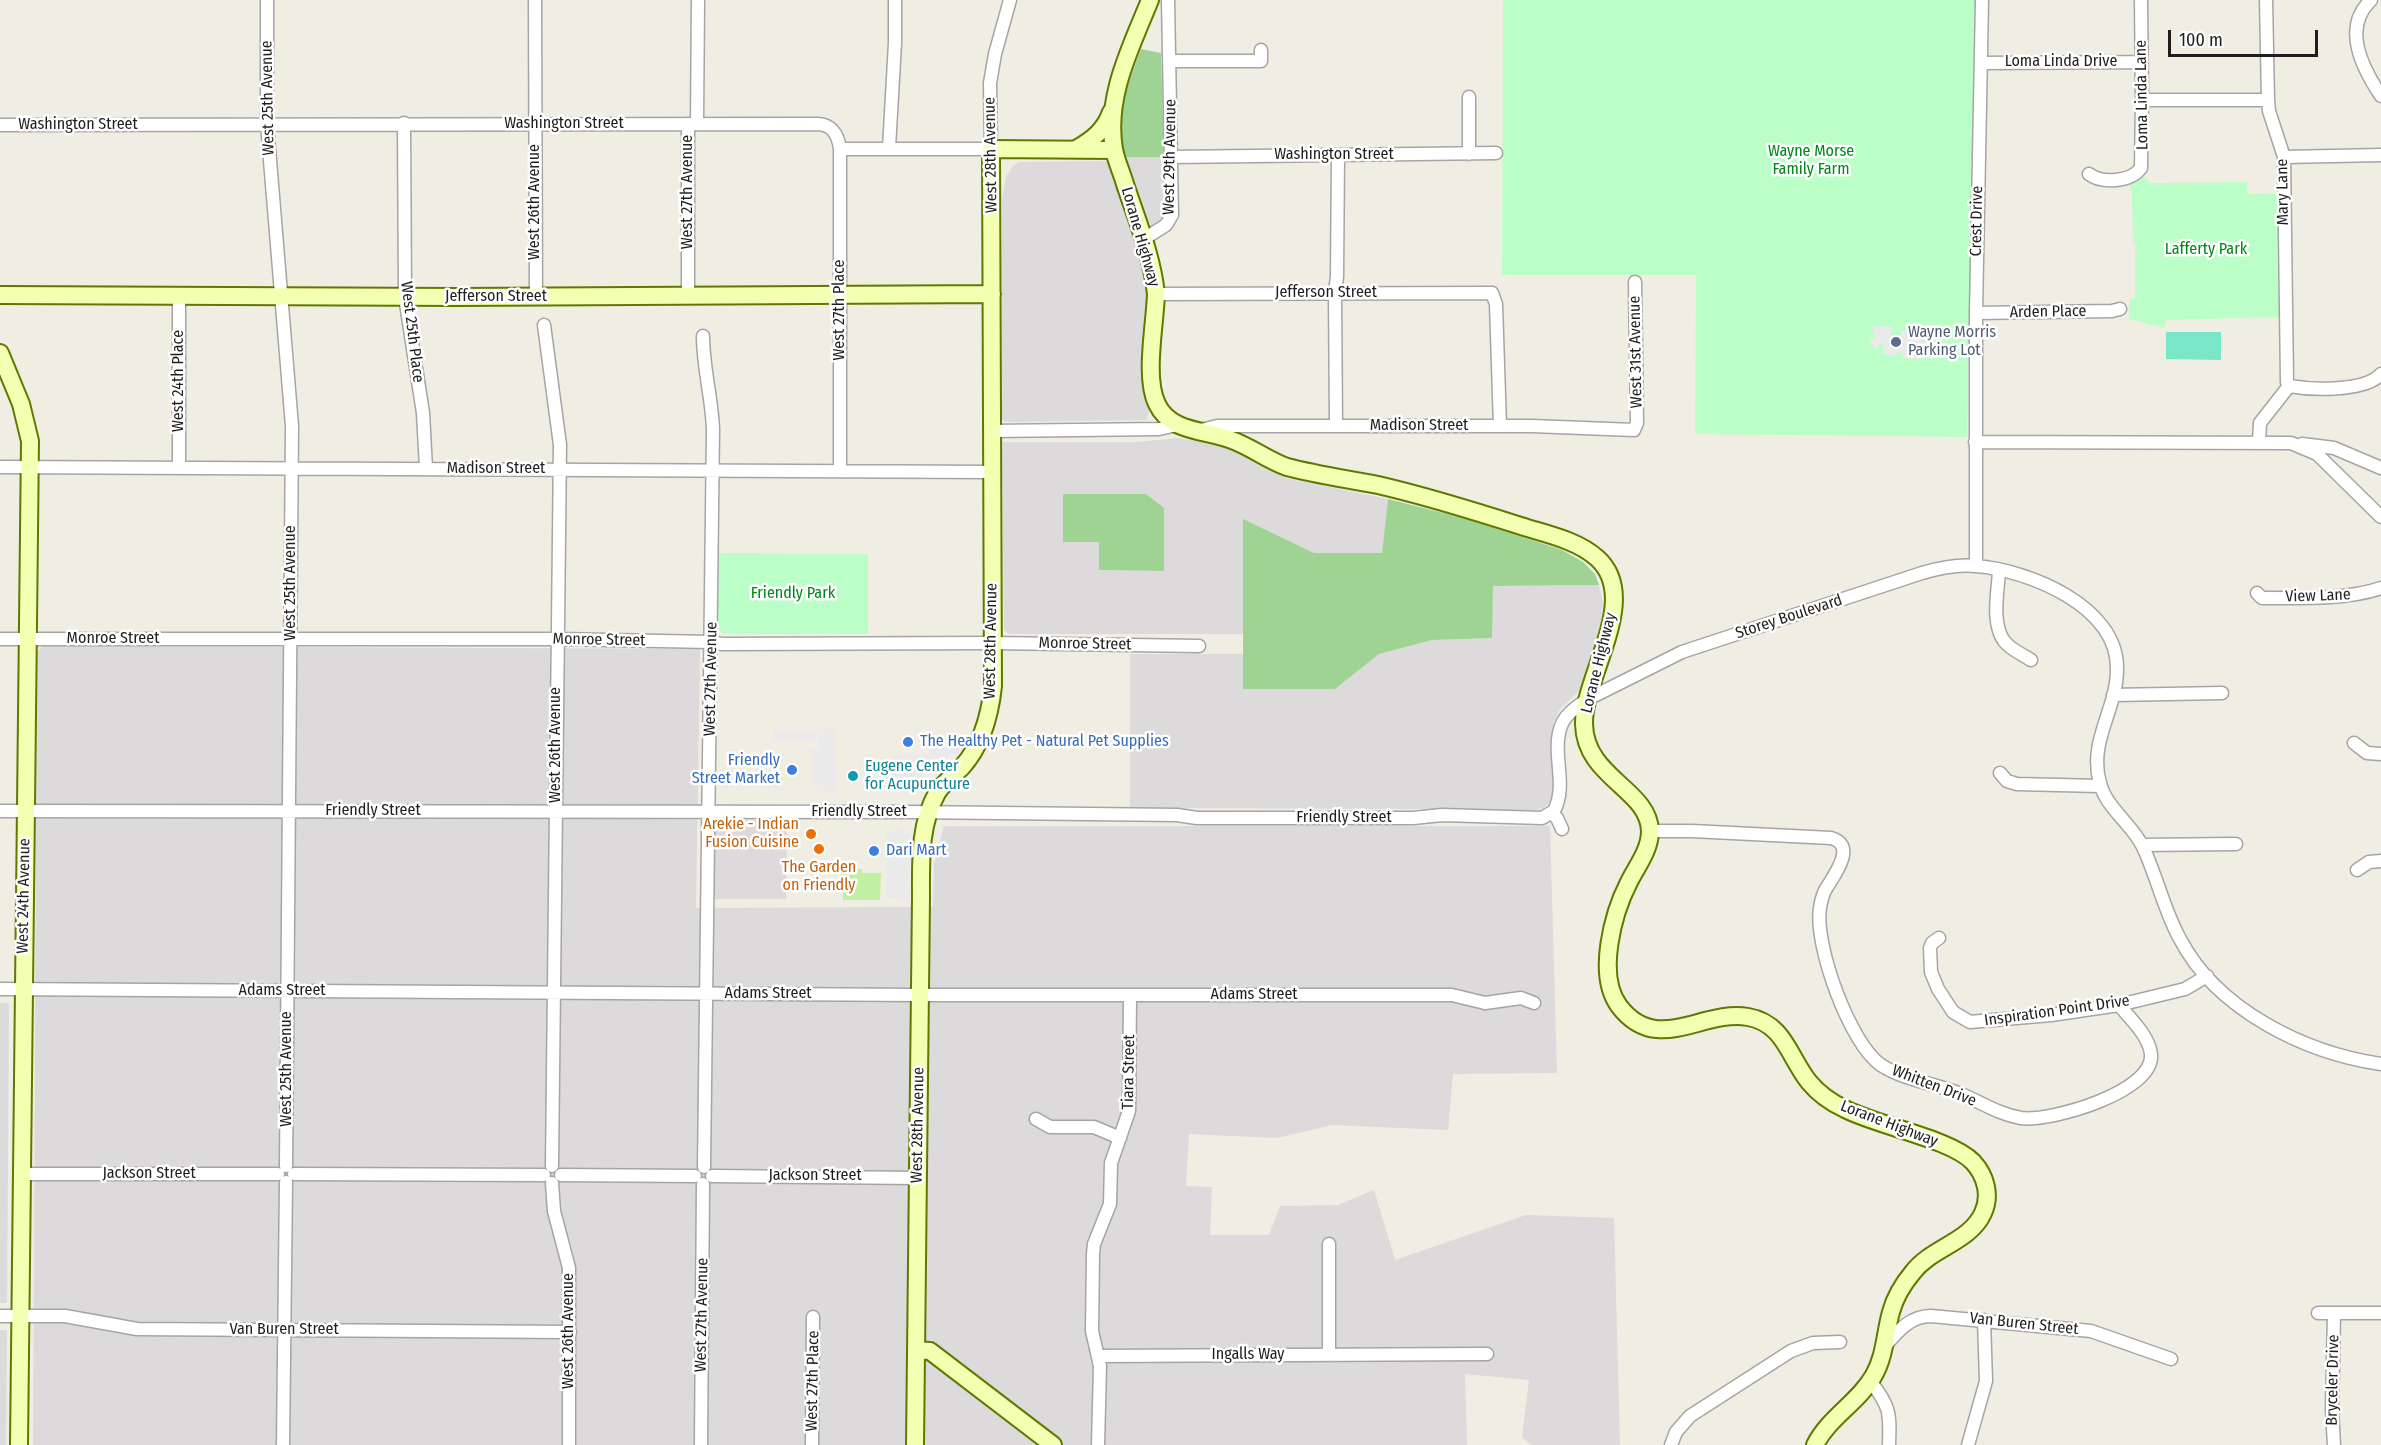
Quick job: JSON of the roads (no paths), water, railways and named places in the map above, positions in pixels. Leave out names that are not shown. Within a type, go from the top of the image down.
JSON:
[{"type":"street","name":"West 25th Avenue","points":[[267,0],[267,124],[292,426],[283,1445]]},
{"type":"street","name":"West 26th Avenue","points":[[535,0],[536,296]]},
{"type":"street","name":"West 27th Avenue","points":[[688,296],[698,0]]},
{"type":"street","points":[[889,148],[895,0]]},
{"type":"street","name":"West 28th Avenue","points":[[915,1445],[922,856],[924,828],[929,812],[939,790],[964,765],[974,750],[990,711],[993,686],[990,84],[995,54],[1010,0]]},
{"type":"street","name":"Lorane Highway","points":[[1150,0],[1120,75],[1113,105],[1114,150],[1144,239],[1156,294],[1151,365],[1152,391],[1162,414],[1177,425],[1235,441],[1283,465],[1384,487],[1464,508],[1583,548],[1598,558],[1608,570],[1613,583],[1614,600],[1612,620],[1588,699],[1584,724],[1585,738],[1590,754],[1600,767],[1635,800],[1646,816],[1650,831],[1643,857],[1623,895],[1609,945],[1608,976],[1611,992],[1616,1002],[1628,1016],[1649,1027],[1664,1030],[1683,1028],[1729,1016],[1760,1020],[1779,1034],[1809,1081],[1832,1101],[1870,1120],[1950,1147],[1964,1154],[1983,1176],[1987,1197],[1981,1217],[1968,1232],[1926,1257],[1914,1269],[1896,1298],[1878,1367],[1870,1382],[1861,1394],[1829,1424],[1815,1445]]},
{"type":"street","name":"West 29th Avenue","points":[[1144,239],[1166,225],[1172,218],[1168,0]]},
{"type":"street","name":"Crest Drive","points":[[1976,566],[1976,313],[1982,0]]},
{"type":"street","name":"Loma Linda Lane","points":[[2089,174],[2099,180],[2124,179],[2138,172],[2142,159],[2141,0]]},
{"type":"street","name":"Mary Lane","points":[[2266,0],[2269,111],[2284,157],[2285,299],[2287,382],[2289,386]]},
{"type":"street","points":[[2371,0],[2361,13],[2357,32],[2357,48],[2361,62],[2381,96]]},
{"type":"street","points":[[1170,61],[1261,61],[1261,50]]},
{"type":"street","name":"Loma Linda Drive","points":[[1981,63],[2141,62]]},
{"type":"street","points":[[1469,97],[1469,154]]},
{"type":"street","points":[[2142,100],[2268,100]]},
{"type":"street","points":[[1076,149],[1098,134],[1107,123],[1113,105]]},
{"type":"street","name":"West 25th Place","points":[[404,123],[405,297],[423,413],[426,468]]},
{"type":"street","name":"Washington Street","points":[[0,125],[822,124],[834,131],[840,149]]},
{"type":"street","points":[[840,149],[1114,150]]},
{"type":"street","name":"West 27th Place","points":[[840,149],[840,471]]},
{"type":"street","points":[[991,197],[1003,164],[1015,151],[1020,149]]},
{"type":"street","name":"Washington Street","points":[[1172,157],[1496,153]]},
{"type":"street","points":[[1336,426],[1335,293],[1338,155]]},
{"type":"street","points":[[2284,157],[2381,155]]},
{"type":"street","name":"West 31st Avenue","points":[[1635,282],[1637,423]]},
{"type":"street","name":"Jefferson Street","points":[[1156,294],[1490,293],[1495,297],[1500,426]]},
{"type":"street","name":"Jefferson Street","points":[[0,296],[405,297],[992,294]]},
{"type":"street","name":"West 24th Place","points":[[179,295],[179,467]]},
{"type":"street","name":"Arden Place","points":[[1976,313],[2120,309]]},
{"type":"street","name":"West 26th Avenue","points":[[544,325],[559,424],[552,1175],[554,1211],[569,1268],[569,1445]]},
{"type":"street","name":"West 27th Avenue","points":[[701,1445],[713,416],[703,359],[703,336]]},
{"type":"street","name":"West 24th Avenue","points":[[0,352],[27,424],[29,467],[20,1445]]},
{"type":"street","points":[[2259,442],[2260,423],[2289,386],[2355,388],[2373,382],[2381,374]]},
{"type":"street","name":"Madison Street","points":[[1196,431],[1217,426],[1500,426],[1632,430],[1636,429],[1637,423]]},
{"type":"street","points":[[992,431],[1159,429],[1177,425]]},
{"type":"street","points":[[1975,442],[2291,443],[2334,447],[2381,468]]},
{"type":"street","points":[[2291,443],[2317,454],[2381,517]]},
{"type":"street","name":"Madison Street","points":[[0,466],[992,472]]},
{"type":"street","name":"Storey Boulevard","points":[[1588,699],[1682,652],[1922,573],[1948,567],[1976,566],[2038,580],[2085,609],[2102,623],[2114,645],[2118,670],[2113,695],[2098,741],[2097,762],[2100,786]]},
{"type":"street","points":[[1999,571],[1997,617],[2000,633],[2008,645],[2031,660]]},
{"type":"street","name":"View Lane","points":[[2257,593],[2262,598],[2323,596],[2358,594],[2381,588]]},
{"type":"street","name":"Monroe Street","points":[[0,639],[291,641],[557,639],[722,644],[993,643],[1199,646]]},
{"type":"street","points":[[2113,695],[2223,693]]},
{"type":"street","points":[[1562,829],[1557,818],[1551,813],[1557,805],[1560,792],[1561,727],[1574,709],[1588,699]]},
{"type":"street","points":[[2354,743],[2367,753],[2381,754]]},
{"type":"street","points":[[2000,773],[2007,781],[2017,784],[2100,786],[2142,845],[2176,933],[2207,976],[2240,1008],[2276,1029],[2350,1059],[2381,1064]]},
{"type":"street","name":"Friendly Street","points":[[0,811],[929,812],[1166,814],[1197,818],[1421,818],[1442,815],[1531,819],[1542,818],[1551,813]]},
{"type":"street","name":"Whitten Drive","points":[[1650,831],[1692,831],[1834,839],[1842,847],[1842,863],[1823,895],[1820,918],[1827,965],[1835,990],[1867,1051],[1882,1065],[1911,1078],[1959,1093],[2003,1114],[2037,1118],[2071,1112],[2106,1098],[2125,1087],[2145,1070],[2151,1052],[2148,1044],[2119,1005]]},
{"type":"street","points":[[2142,845],[2236,844]]},
{"type":"street","points":[[2357,870],[2369,862],[2381,861]]},
{"type":"street","name":"Inspiration Point Drive","points":[[1939,938],[1932,943],[1930,948],[1934,981],[1944,1001],[1953,1012],[1970,1022],[2028,1018],[2119,1005],[2185,989],[2207,976]]},
{"type":"street","name":"Adams Street","points":[[0,989],[1130,996],[1452,995],[1485,1003],[1521,998],[1534,1003]]},
{"type":"street","name":"Tiara Street","points":[[1099,1356],[1092,1331],[1093,1248],[1110,1204],[1110,1166],[1130,1104],[1130,996]]},
{"type":"street","points":[[1036,1119],[1050,1127],[1094,1127],[1120,1137]]},
{"type":"street","name":"Jackson Street","points":[[21,1174],[918,1178]]},
{"type":"street","points":[[1329,1244],[1329,1355]]},
{"type":"street","points":[[2318,1313],[2381,1313]]},
{"type":"street","name":"Bryceler Drive","points":[[2334,1314],[2332,1410],[2334,1445]]},
{"type":"street","name":"Van Buren Street","points":[[0,1316],[65,1316],[137,1329],[570,1332]]},
{"type":"street","name":"Van Buren Street","points":[[1884,1346],[1902,1326],[1920,1317],[1931,1316],[2091,1331],[2171,1359]]},
{"type":"street","name":"West 27th Place","points":[[812,1445],[813,1317]]},
{"type":"street","points":[[1968,1445],[1986,1385],[1984,1320]]},
{"type":"street","points":[[1671,1445],[1676,1432],[1690,1416],[1791,1351],[1813,1342],[1840,1342]]},
{"type":"street","points":[[916,1350],[930,1351],[1053,1445]]},
{"type":"street","name":"Ingalls Way","points":[[1099,1356],[1487,1354]]},
{"type":"street","points":[[1098,1445],[1099,1356]]},
{"type":"street","points":[[1870,1382],[1882,1397],[1890,1414],[1889,1445]]},
{"type":"place","name":"Wayne Morris Parking Lot","points":[[1896,342]]},
{"type":"place","name":"The Healthy Pet - Natural Pet Supplies","points":[[908,742]]},
{"type":"place","name":"Friendly Street Market","points":[[792,770]]},
{"type":"place","name":"Eugene Center for Acupuncture","points":[[853,776]]},
{"type":"place","name":"Arekie - Indian Fusion Cuisine","points":[[811,834]]},
{"type":"place","name":"The Garden on Friendly","points":[[819,849]]},
{"type":"place","name":"Dari Mart","points":[[874,851]]},
{"type":"park label","name":"Wayne Morse Family Farm","points":[[1811,161]]},
{"type":"park label","name":"Lafferty Park","points":[[2206,250]]},
{"type":"park label","name":"Friendly Park","points":[[793,594]]}]
